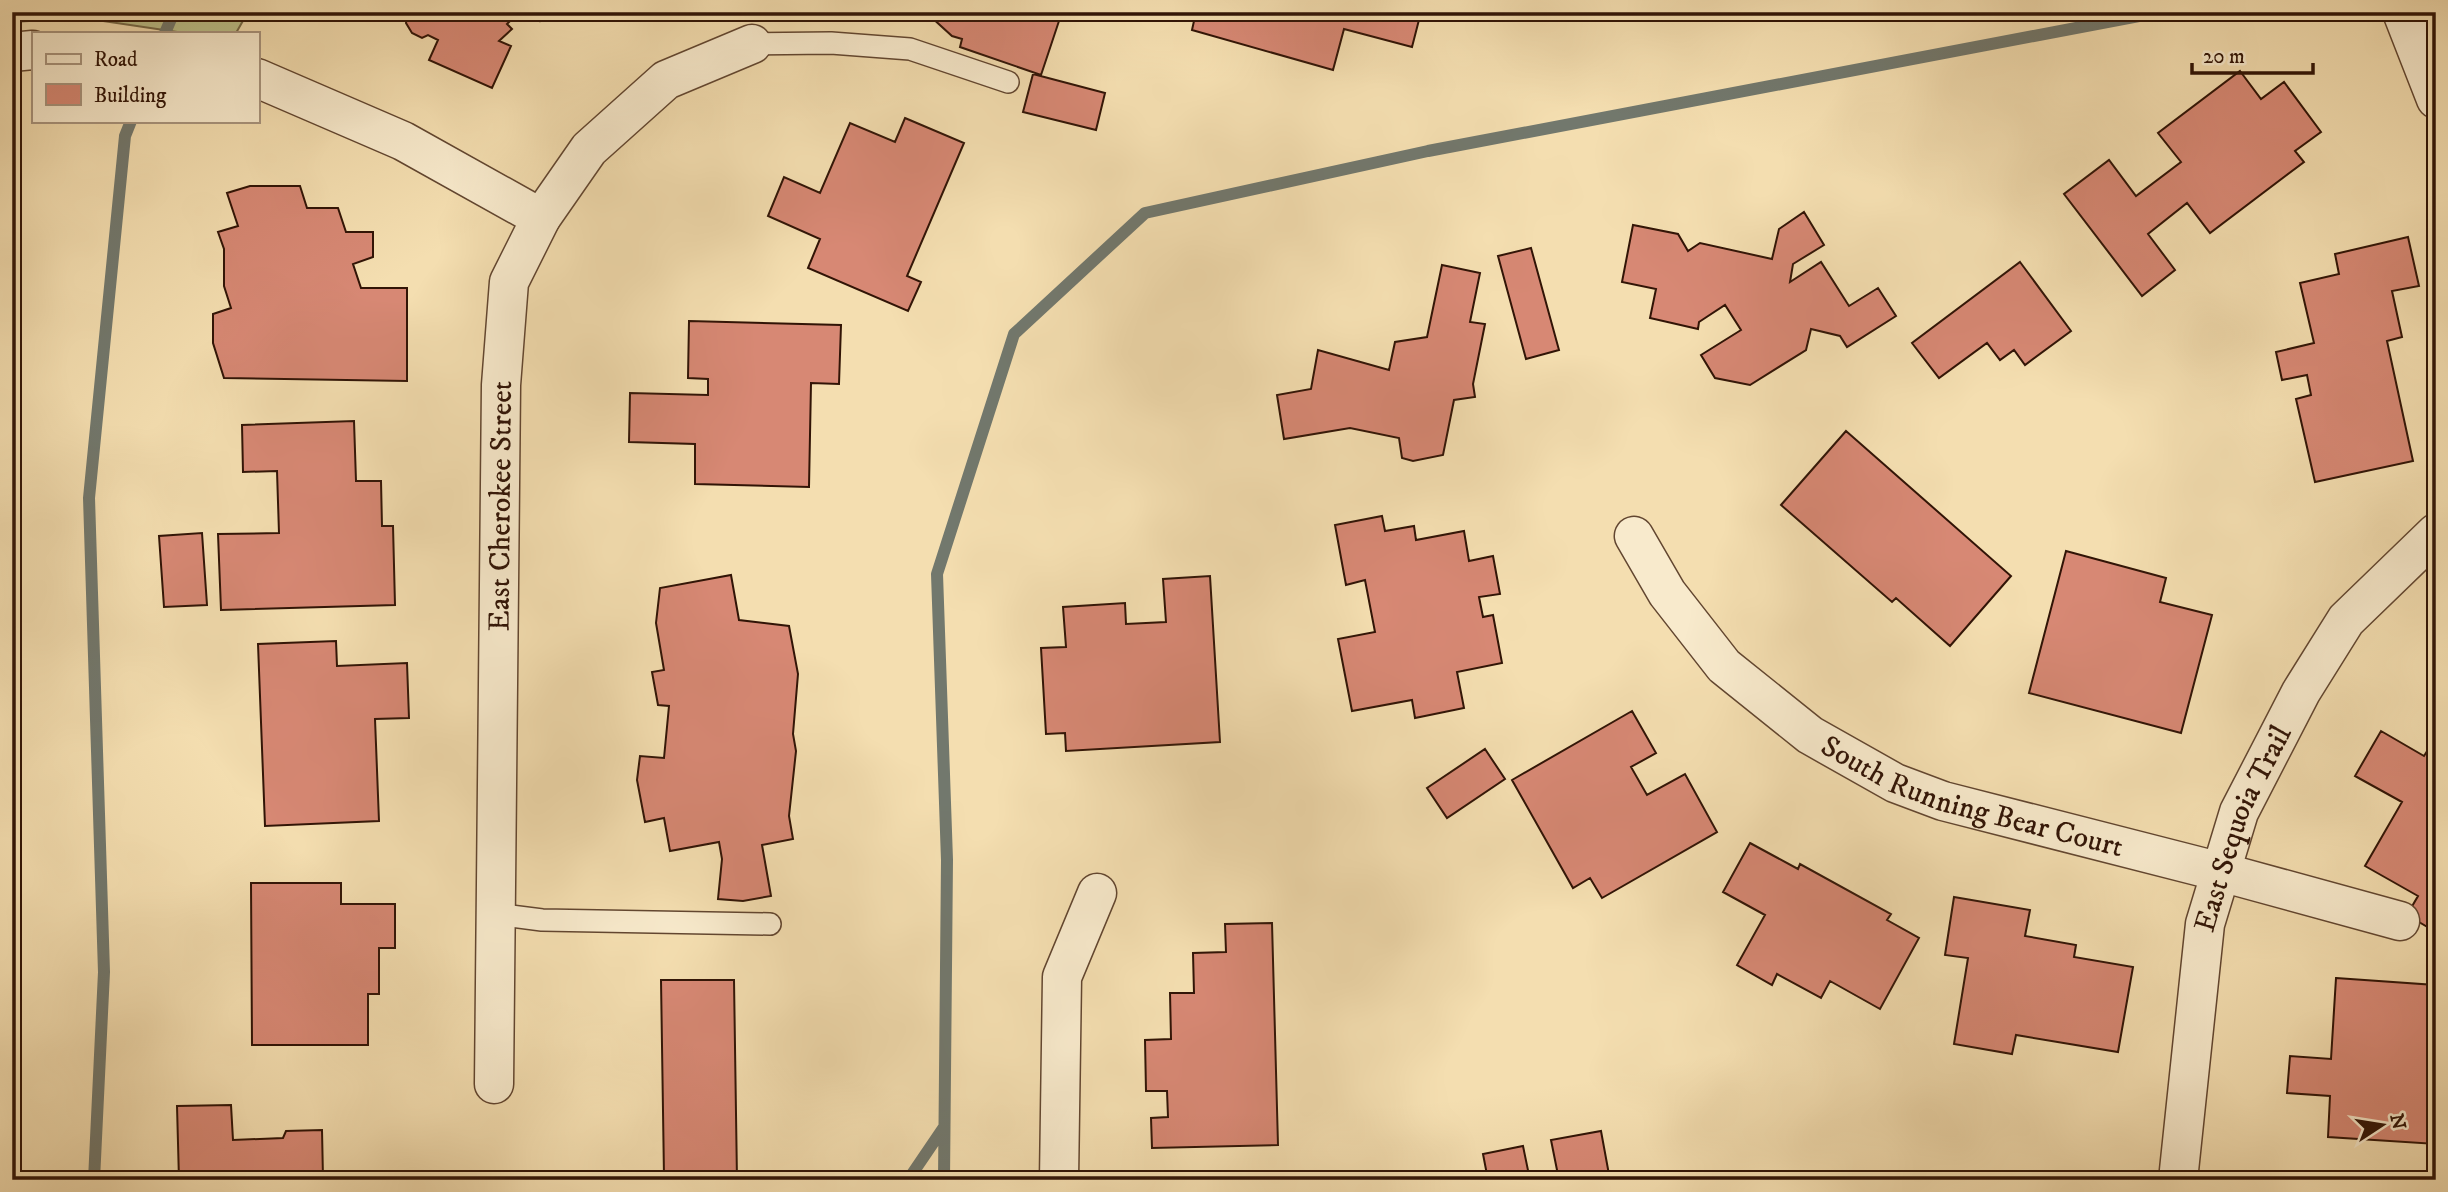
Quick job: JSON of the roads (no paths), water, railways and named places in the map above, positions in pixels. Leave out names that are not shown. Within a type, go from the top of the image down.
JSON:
[{"type":"street","points":[[2402,12],[2436,99]]},
{"type":"street","name":"East Cherokee Street","points":[[494,1084],[501,385],[509,282],[541,218],[589,149],[666,80],[752,44]]},
{"type":"street","points":[[12,52],[32,50]]},
{"type":"street","points":[[259,79],[403,141],[541,218]]},
{"type":"street","name":"East Sequoia Trail","points":[[2178,1180],[2205,924],[2239,812],[2301,692],[2346,621],[2436,533]]},
{"type":"street","name":"South Running Bear Court","points":[[1634,536],[1667,593],[1724,666],[1810,735],[1895,783],[1943,801],[2400,921]]},
{"type":"street","points":[[1059,1180],[1062,977],[1097,893]]},
{"type":"lane","points":[[752,44],[831,43],[910,49],[1008,82]]},
{"type":"lane","points":[[495,914],[542,920],[770,923]]},
{"type":"waterway","points":[[165,32],[174,12]]},
{"type":"waterway","points":[[944,1180],[947,860],[937,574],[1014,334],[1145,213],[1428,151],[2160,12]]},
{"type":"waterway","points":[[94,1180],[104,972],[89,498],[125,136],[131,122]]},
{"type":"waterway","points":[[908,1180],[944,1127]]}]
